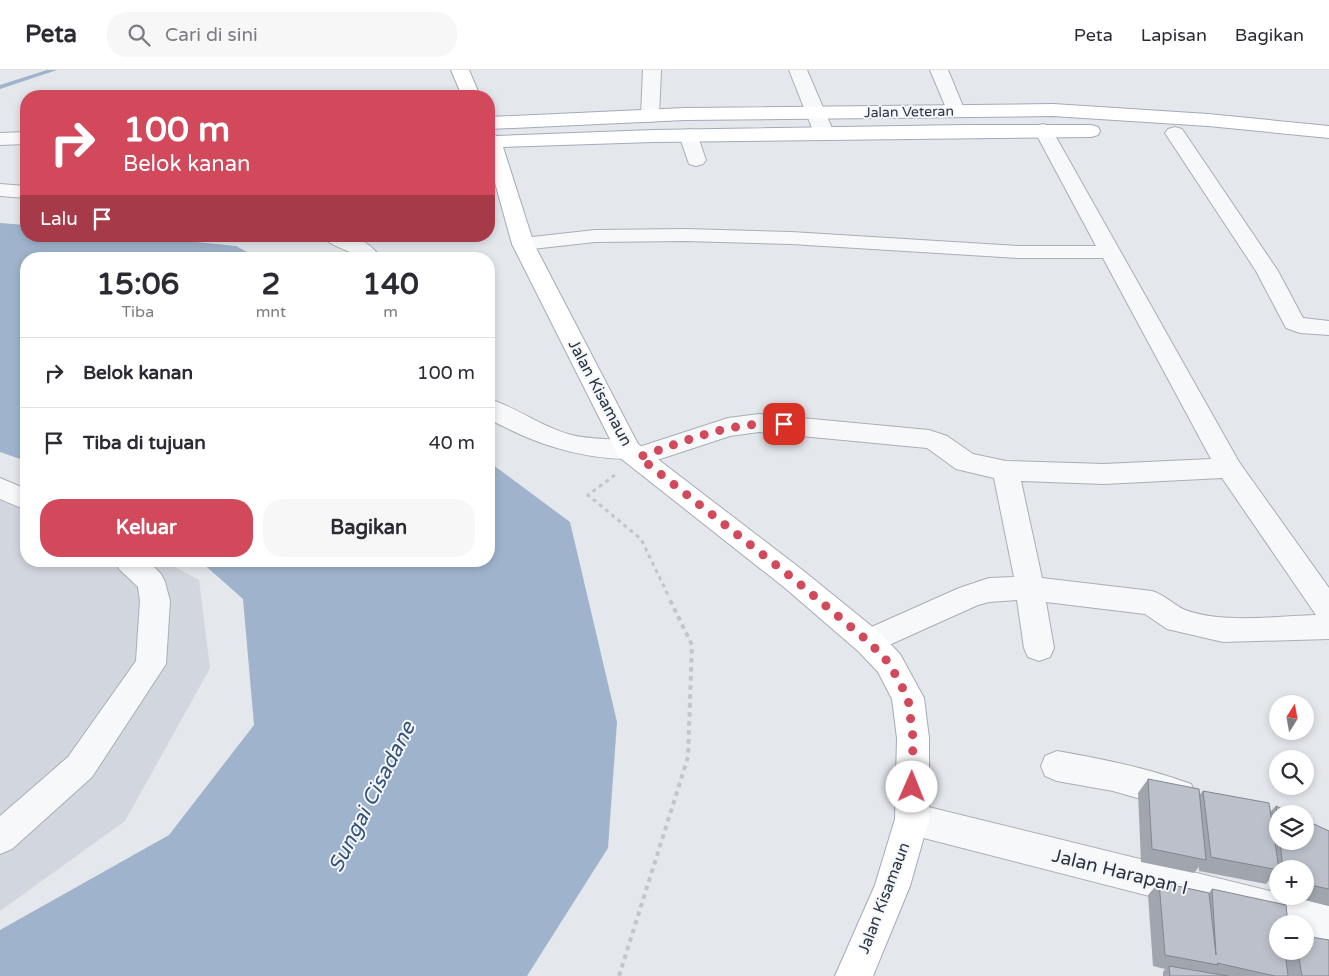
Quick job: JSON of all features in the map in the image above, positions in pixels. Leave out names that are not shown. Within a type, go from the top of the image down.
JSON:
[{"type":"main road","points":[[460,70],[468,90]]},
{"type":"main road","name":"Jalan Veteran","points":[[495,142],[650,116],[956,111],[1052,110],[1208,120],[1329,132]]},
{"type":"main road","name":"Jalan Veteran","points":[[495,143],[689,135],[1043,130],[1175,133],[1280,145]]},
{"type":"main road","name":"Jalan Kisamaun","points":[[495,156],[523,244],[634,453],[795,580],[869,642],[889,663],[908,698],[913,738],[912,819],[892,886],[854,976]]},
{"type":"street","points":[[650,116],[652,70]]},
{"type":"street","points":[[798,70],[824,133]]},
{"type":"street","points":[[939,70],[956,111]]},
{"type":"street","points":[[1043,130],[1229,468],[1329,610]]},
{"type":"street","points":[[1175,133],[1194,165],[1267,271],[1294,323],[1300,326],[1329,328]]},
{"type":"street","points":[[689,135],[696,160]]},
{"type":"street","points":[[0,139],[20,138]]},
{"type":"street","points":[[0,190],[20,192]]},
{"type":"street","points":[[523,244],[595,236],[686,235],[791,238],[1019,252],[1111,252]]},
{"type":"street","points":[[347,242],[361,248],[365,252]]},
{"type":"street","points":[[495,411],[539,435],[564,443],[634,453],[728,427],[759,423],[929,438],[965,462],[1006,471],[1104,474],[1229,468]]},
{"type":"street","points":[[1006,471],[1030,588],[1039,648]]},
{"type":"street","points":[[0,488],[20,497]]},
{"type":"street","points":[[0,838],[80,768],[151,664],[155,601],[151,582],[135,567]]},
{"type":"street","points":[[869,642],[975,594],[989,590],[1030,588],[1152,603],[1177,620],[1223,630],[1329,628]]},
{"type":"street","points":[[1057,766],[1113,776],[1205,803]]},
{"type":"street","name":"Jalan Harapan I","points":[[912,819],[1329,924]]},
{"type":"path","points":[[619,976],[688,757],[692,644],[641,539],[588,495],[634,453]]},
{"type":"shaded area","points":[[0,480],[20,488],[20,567],[175,567],[199,580],[210,668],[125,821],[0,911]]},
{"type":"water","points":[[0,223],[20,225],[20,242],[196,242],[236,246],[247,252],[20,252],[20,459],[0,452]]},
{"type":"water","name":"Sungai Cisadane","points":[[495,466],[570,522],[617,722],[608,848],[527,976],[0,976],[0,930],[169,835],[254,725],[243,599],[207,567],[495,567]]},
{"type":"building","points":[[1148,779],[1199,789],[1206,860],[1152,849]]},
{"type":"building","points":[[1203,791],[1269,803],[1269,850],[1276,850],[1278,860],[1269,860],[1269,868],[1211,857]]},
{"type":"building","points":[[1314,824],[1329,831],[1329,889],[1314,886],[1314,860],[1282,860],[1281,850],[1314,850]]},
{"type":"building","points":[[1159,882],[1209,893],[1216,955],[1212,889],[1269,901],[1269,905],[1286,905],[1287,915],[1269,915],[1269,960],[1286,960],[1288,976],[1275,976],[1217,963],[1218,965],[1165,955]]},
{"type":"building","points":[[1314,938],[1329,940],[1329,976],[1302,976],[1299,960],[1314,960]]},
{"type":"building","points":[[1169,966],[1228,976],[1170,976]]},
{"type":"waterway","points":[[0,87],[54,70]]},
{"type":"route","points":[[784,424],[759,423],[728,427],[639,457],[795,580],[869,642],[889,663],[908,698],[913,738],[912,787]]}]
